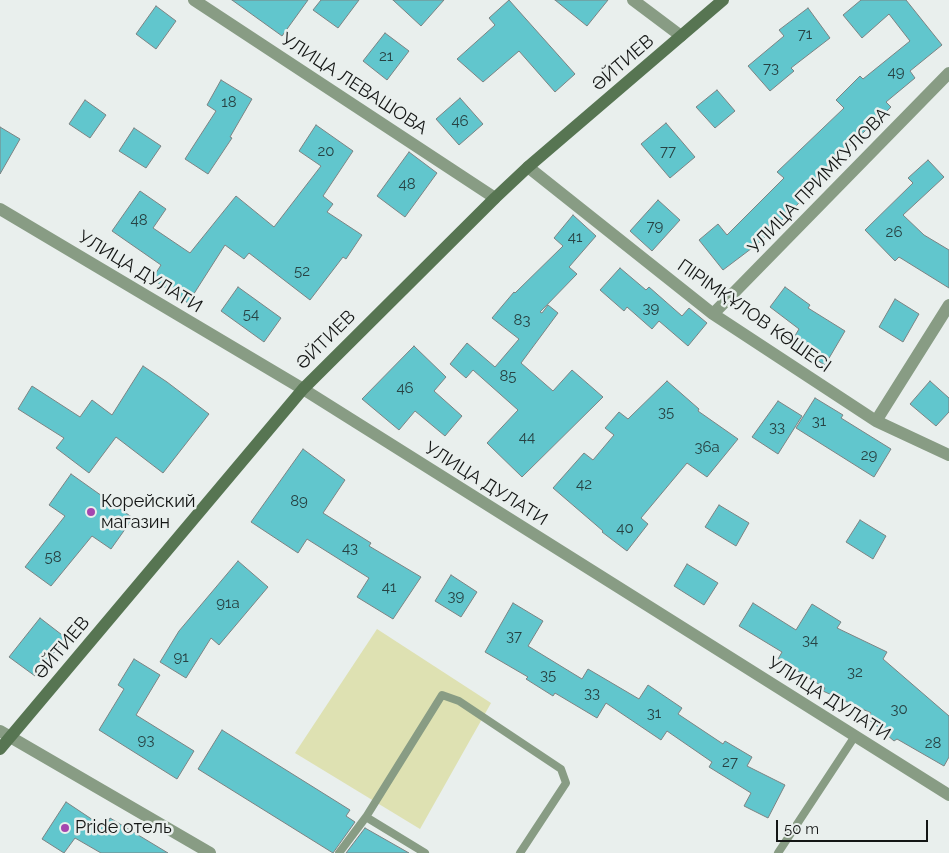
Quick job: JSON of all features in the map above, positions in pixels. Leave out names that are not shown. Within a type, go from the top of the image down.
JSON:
[{"type":"street","name":"УЛИЦА ЛЕВАШОВА","points":[[194,0],[495,198]]},
{"type":"street","points":[[633,0],[681,36]]},
{"type":"street","name":"ӘЙТИЕВ","points":[[0,749],[5,734],[303,389],[528,166],[723,0]]},
{"type":"street","name":"УЛИЦА ПРИМКУЛОВА","points":[[713,314],[949,74]]},
{"type":"street","name":"ПІРІМҚҰЛОВ КӨШЕСІ","points":[[528,166],[713,314],[876,421],[949,455]]},
{"type":"street","name":"УЛИЦА ДУЛАТИ","points":[[0,209],[303,389],[949,795]]},
{"type":"street","points":[[876,421],[949,305]]},
{"type":"street","points":[[5,734],[210,853]]},
{"type":"lane","points":[[340,853],[366,817],[442,695],[459,701],[561,769],[566,783],[520,853]]},
{"type":"lane","points":[[778,853],[855,736]]},
{"type":"lane","points":[[366,817],[425,853]]},
{"type":"green space","points":[[377,629],[491,703],[420,829],[295,753]]},
{"type":"building","points":[[232,0],[308,0],[282,36]]},
{"type":"building","points":[[321,0],[359,0],[338,28],[313,10]]},
{"type":"building","points":[[393,0],[444,0],[421,26]]},
{"type":"building","points":[[509,0],[575,74],[555,92],[519,51],[483,82],[457,59],[495,25],[489,18]]},
{"type":"building","points":[[555,0],[608,0],[587,26]]},
{"type":"building","points":[[861,0],[906,0],[942,45],[910,71],[915,78],[886,102],[891,107],[868,131],[866,130],[796,197],[800,202],[760,242],[723,270],[699,240],[718,224],[727,235],[784,178],[777,172],[844,108],[836,100],[860,76],[863,79],[910,41],[889,14],[862,38],[843,15]]},
{"type":"building","points":[[156,6],[176,21],[156,49],[136,34]]},
{"type":"building","points":[[808,8],[830,38],[791,68],[794,71],[770,91],[748,66],[784,36],[779,30]]},
{"type":"building","points":[[385,33],[409,51],[387,80],[363,61]]},
{"type":"building","points":[[221,80],[252,99],[230,137],[232,138],[208,174],[185,159],[216,111],[207,105]]},
{"type":"building","points":[[717,90],[735,111],[715,128],[696,107]]},
{"type":"building","points":[[460,98],[483,124],[459,145],[436,119]]},
{"type":"building","points":[[85,100],[106,115],[90,138],[69,124]]},
{"type":"building","points":[[666,123],[695,157],[670,178],[641,144]]},
{"type":"building","points":[[316,125],[353,151],[323,196],[333,204],[327,212],[362,235],[346,259],[343,257],[310,300],[249,253],[244,259],[225,245],[188,303],[152,279],[161,265],[112,231],[140,191],[166,209],[153,228],[190,253],[236,196],[274,227],[321,166],[299,151]]},
{"type":"building","points":[[0,127],[20,139],[0,174]]},
{"type":"building","points":[[134,128],[161,146],[146,168],[119,151]]},
{"type":"building","points":[[409,152],[437,173],[405,217],[377,196]]},
{"type":"building","points":[[928,160],[944,177],[903,215],[924,235],[949,250],[949,288],[899,257],[895,261],[865,230],[913,183],[908,178]]},
{"type":"building","points":[[658,200],[680,220],[652,251],[630,231]]},
{"type":"building","points":[[573,215],[596,236],[569,267],[577,274],[540,312],[542,313],[548,305],[558,313],[521,363],[553,391],[572,370],[603,397],[522,477],[487,443],[518,410],[473,370],[466,378],[450,364],[467,343],[495,367],[519,339],[492,318],[514,292],[563,246],[554,238]]},
{"type":"building","points":[[620,268],[646,290],[649,287],[682,316],[689,308],[707,323],[688,346],[659,321],[652,329],[627,307],[624,311],[600,290]]},
{"type":"building","points":[[238,287],[281,318],[264,342],[221,311]]},
{"type":"building","points":[[785,287],[810,305],[808,308],[845,331],[825,365],[790,344],[799,329],[770,307]]},
{"type":"building","points":[[895,299],[919,314],[903,342],[879,327]]},
{"type":"building","points":[[414,346],[446,377],[434,391],[462,416],[445,436],[415,411],[399,430],[362,399]]},
{"type":"building","points":[[143,366],[209,414],[163,473],[116,437],[89,473],[56,448],[64,438],[18,409],[32,386],[80,417],[92,400],[112,415]]},
{"type":"building","points":[[667,381],[699,409],[698,411],[738,439],[707,477],[687,463],[641,518],[648,524],[627,551],[602,532],[553,488],[584,453],[593,460],[614,435],[605,428],[619,412],[628,419]]},
{"type":"building","points":[[930,381],[949,398],[949,412],[936,426],[910,404]]},
{"type":"building","points":[[815,398],[843,415],[841,418],[891,449],[874,477],[796,428]]},
{"type":"building","points":[[778,401],[802,416],[778,454],[752,437]]},
{"type":"building","points":[[303,449],[345,480],[323,513],[371,543],[369,546],[421,577],[393,619],[357,597],[369,578],[307,539],[298,553],[251,522]]},
{"type":"building","points":[[71,474],[133,518],[111,549],[92,536],[51,586],[25,567],[65,516],[49,505]]},
{"type":"building","points":[[719,505],[749,523],[736,546],[705,527]]},
{"type":"building","points":[[860,520],[886,536],[873,559],[846,542]]},
{"type":"building","points":[[238,561],[268,587],[219,645],[211,638],[186,678],[160,662],[179,631]]},
{"type":"building","points":[[687,564],[718,583],[704,605],[674,586]]},
{"type":"building","points":[[451,575],[477,592],[461,617],[435,601]]},
{"type":"building","points":[[513,603],[543,621],[528,646],[582,679],[588,669],[639,699],[648,685],[682,708],[678,714],[723,744],[725,741],[752,757],[747,766],[785,785],[768,818],[744,806],[751,793],[709,767],[712,762],[667,731],[661,740],[606,703],[597,718],[555,693],[553,696],[526,679],[528,677],[485,652]]},
{"type":"building","points":[[753,603],[796,630],[812,604],[841,622],[837,628],[887,652],[883,659],[949,716],[949,757],[944,766],[897,739],[894,741],[867,718],[871,713],[823,691],[825,688],[778,659],[782,652],[739,626]]},
{"type":"building","points":[[40,618],[66,638],[35,676],[9,657]]},
{"type":"building","points":[[134,659],[160,675],[136,715],[194,751],[177,779],[99,730],[124,689],[118,685]]},
{"type":"building","points":[[222,730],[350,810],[346,816],[355,822],[333,853],[198,769]]},
{"type":"building","points":[[66,802],[105,828],[110,818],[168,853],[101,853],[75,838],[64,853],[42,839]]},
{"type":"building","points":[[365,828],[409,853],[346,853]]},
{"type":"place","name":"Корейский магазин","points":[[91,512]]},
{"type":"place","name":"Pride отель","points":[[65,828]]}]
